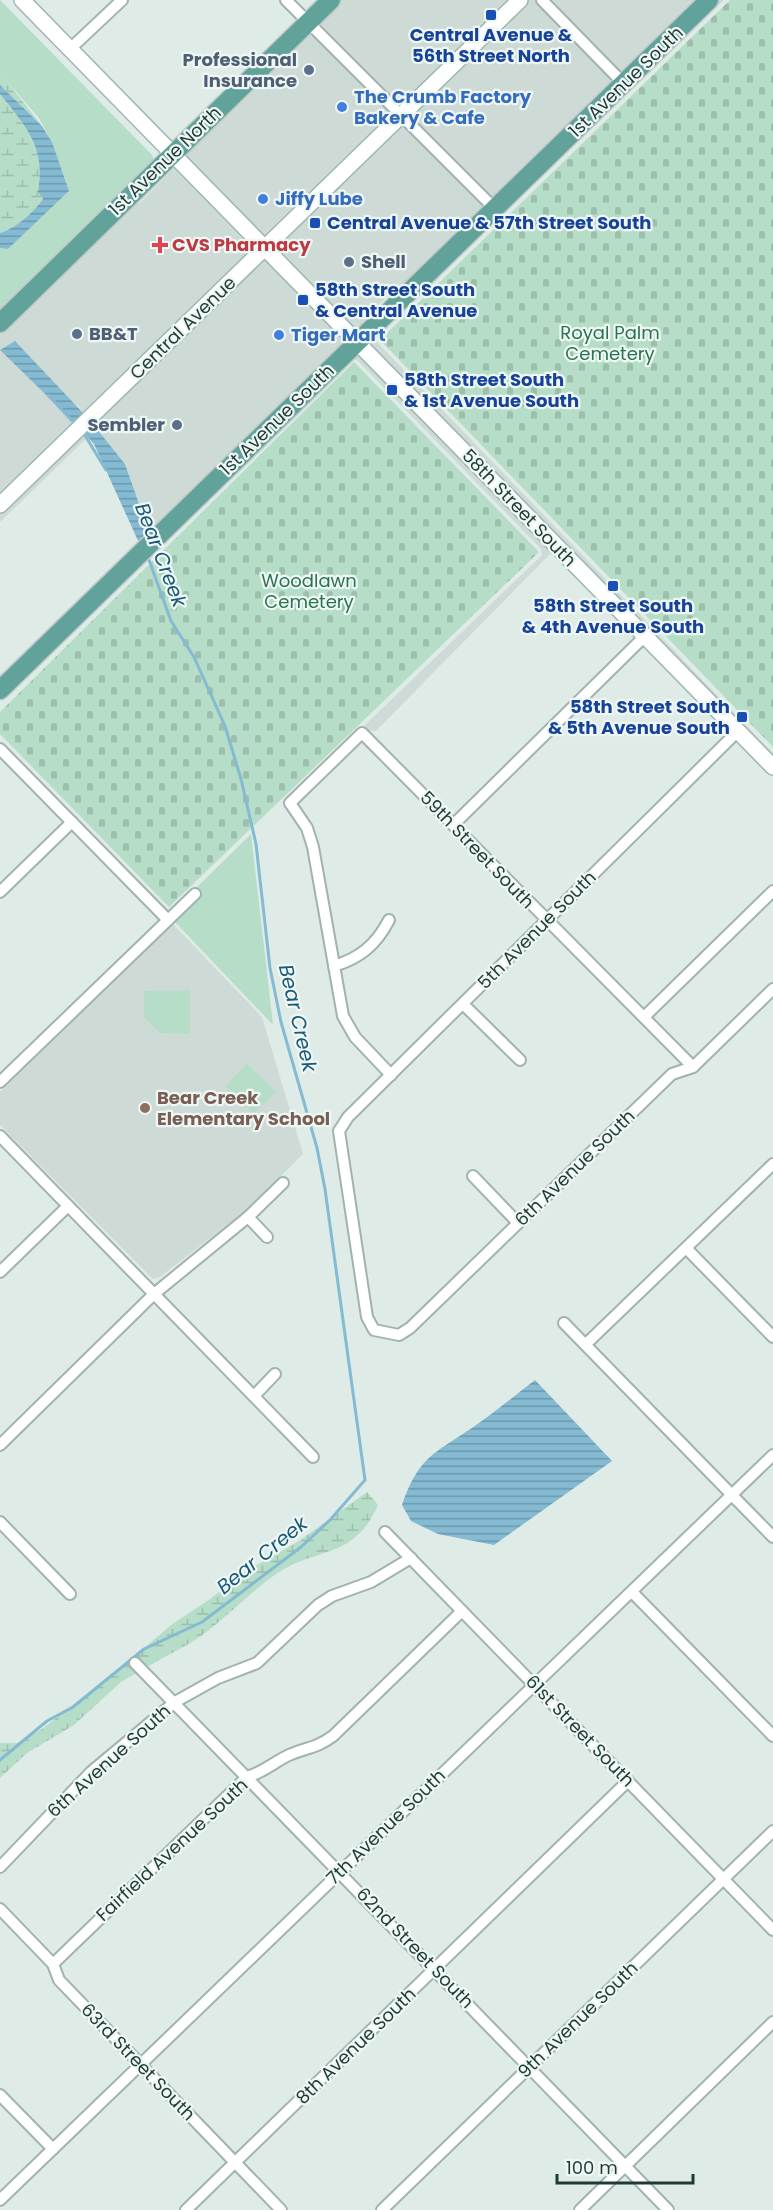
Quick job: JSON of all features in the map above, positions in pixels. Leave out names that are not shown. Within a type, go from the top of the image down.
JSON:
[{"type":"main road","name":"1st Avenue North","points":[[0,323],[172,153],[332,0]]},
{"type":"main road","name":"1st Avenue South","points":[[0,690],[709,0]]},
{"type":"street","name":"58th Street South","points":[[22,0],[773,767]]},
{"type":"street","points":[[70,49],[122,0]]},
{"type":"street","points":[[286,0],[495,209]]},
{"type":"street","name":"Central Avenue","points":[[0,505],[520,0]]},
{"type":"street","points":[[542,0],[623,83]]},
{"type":"street","points":[[453,825],[644,637]]},
{"type":"street","name":"5th Avenue South","points":[[374,1330],[367,1317],[339,1131],[348,1117],[464,1005],[545,920],[738,731]]},
{"type":"street","name":"59th Street South","points":[[334,966],[313,847],[307,828],[290,803],[363,733],[545,920],[693,1067]]},
{"type":"street","points":[[0,748],[168,920]]},
{"type":"street","points":[[0,892],[72,822]]},
{"type":"street","points":[[644,1017],[773,891]]},
{"type":"street","points":[[0,1082],[195,894]]},
{"type":"street","points":[[389,920],[381,936],[364,953],[334,966],[343,1016],[355,1037],[391,1074]]},
{"type":"street","name":"6th Avenue South","points":[[374,1330],[399,1335],[410,1328],[672,1074],[693,1067],[773,989]]},
{"type":"street","points":[[464,1005],[519,1060]]},
{"type":"street","points":[[0,1136],[312,1456]]},
{"type":"street","points":[[586,1344],[773,1164]]},
{"type":"street","points":[[473,1176],[518,1223]]},
{"type":"street","points":[[0,1445],[154,1294],[248,1217],[283,1183]]},
{"type":"street","points":[[0,1272],[68,1206]]},
{"type":"street","points":[[248,1217],[267,1237]]},
{"type":"street","points":[[687,1248],[773,1337]]},
{"type":"street","points":[[564,1323],[773,1537]]},
{"type":"street","points":[[254,1396],[275,1374]]},
{"type":"street","name":"7th Avenue South","points":[[0,2200],[773,1455]]},
{"type":"street","points":[[0,1522],[70,1594]]},
{"type":"street","name":"61st Street South","points":[[385,1532],[773,1930]]},
{"type":"street","name":"6th Avenue South","points":[[0,1868],[91,1772],[175,1702],[218,1678],[257,1663],[332,1596],[371,1582],[411,1558]]},
{"type":"street","points":[[632,1592],[773,1736]]},
{"type":"street","name":"Fairfield Avenue South","points":[[53,1964],[247,1776],[262,1773],[292,1753],[316,1748],[333,1736],[462,1611]]},
{"type":"street","name":"62nd Street South","points":[[135,1663],[668,2210]]},
{"type":"street","name":"8th Avenue South","points":[[186,2210],[628,1781]]},
{"type":"street","name":"9th Avenue South","points":[[382,2210],[773,1831]]},
{"type":"street","name":"63rd Street South","points":[[0,1910],[53,1964],[59,1980],[281,2210]]},
{"type":"street","points":[[580,2210],[773,2022]]},
{"type":"street","points":[[0,2095],[53,2149]]},
{"type":"shaded area","points":[[339,0],[512,0],[401,108],[316,23]]},
{"type":"shaded area","points":[[528,0],[535,0],[616,83],[495,202],[408,116]]},
{"type":"shaded area","points":[[548,0],[703,0],[623,76]]},
{"type":"shaded area","points":[[717,0],[724,0],[377,336],[377,342],[773,753],[773,760],[365,343]]},
{"type":"shaded area","points":[[309,29],[394,115],[266,240],[180,153]]},
{"type":"shaded area","points":[[402,122],[488,209],[424,272],[396,288],[366,317],[356,334],[273,247]]},
{"type":"shaded area","points":[[175,162],[259,246],[85,415],[77,405],[1,350],[76,424],[0,497],[0,331],[115,218],[142,201],[170,172]]},
{"type":"shaded area","points":[[266,254],[351,342],[150,535],[125,464],[92,423]]},
{"type":"shaded area","points":[[358,349],[554,550],[376,731],[367,731],[363,727],[542,555],[541,549],[357,360],[351,359],[156,552],[154,546]]},
{"type":"shaded area","points":[[83,432],[88,437],[0,522],[0,512]]},
{"type":"shaded area","name":"Bear Creek Elementary School","points":[[173,924],[262,1017],[303,1154],[246,1210],[160,1277],[153,1279],[0,1125],[0,1092]]},
{"type":"green space","points":[[0,0],[152,155],[155,163],[0,316],[0,248],[8,249],[69,191],[52,142],[39,118],[0,76]]},
{"type":"green space","name":"Royal Palm Cemetery","points":[[730,0],[773,0],[773,747],[380,340]]},
{"type":"green space","points":[[0,76],[6,80],[42,126],[0,85]]},
{"type":"green space","points":[[0,94],[32,139],[39,163],[38,192],[43,199],[24,219],[0,233]]},
{"type":"green space","name":"Woodlawn Cemetery","points":[[354,362],[539,552],[169,907],[0,734],[0,712]]},
{"type":"green space","points":[[251,834],[273,1025],[174,921],[202,895],[196,888]]},
{"type":"green space","points":[[190,990],[190,1034],[160,1033],[144,1017],[144,991]]},
{"type":"green space","points":[[247,1064],[276,1092],[253,1114],[225,1086]]},
{"type":"green space","points":[[367,1492],[378,1505],[368,1523],[346,1544],[291,1565],[276,1574],[202,1635],[147,1667],[135,1656],[171,1625],[243,1573],[299,1541]]},
{"type":"green space","points":[[131,1660],[129,1663],[138,1672],[121,1682],[74,1725],[27,1753],[0,1778],[0,1743],[17,1743],[42,1729]]},
{"type":"water","points":[[0,85],[42,126],[52,142],[69,191],[8,249],[0,248],[0,233],[24,219],[43,199],[38,192],[39,162],[32,138],[0,94]]},
{"type":"water","points":[[15,341],[85,415],[76,424],[0,350]]},
{"type":"water","points":[[92,423],[125,464],[150,535],[140,545],[94,444],[83,432]]},
{"type":"water","points":[[535,1380],[612,1461],[494,1545],[438,1534],[411,1521],[402,1505],[421,1466],[437,1451]]},
{"type":"waterway","name":"Bear Creek","points":[[48,395],[76,425]]},
{"type":"waterway","name":"Bear Creek","points":[[83,432],[106,470]]},
{"type":"waterway","name":"Bear Creek","points":[[0,1760],[47,1721],[73,1707],[144,1649],[202,1622],[301,1547],[330,1520],[365,1480],[325,1189],[317,1148],[281,1022],[270,968],[256,844],[241,779],[225,726],[194,657],[171,621],[148,557]]},
{"type":"place","name":"Central Avenue & 56th Street North","points":[[491,15]]},
{"type":"place","name":"Professional Insurance","points":[[309,70]]},
{"type":"place","name":"The Crumb Factory Bakery & Cafe","points":[[342,107]]},
{"type":"place","name":"Jiffy Lube","points":[[263,199]]},
{"type":"place","name":"Central Avenue & 57th Street South","points":[[315,223]]},
{"type":"place","name":"CVS Pharmacy","points":[[160,245]]},
{"type":"place","name":"Shell","points":[[349,262]]},
{"type":"place","name":"58th Street South & Central Avenue","points":[[303,300]]},
{"type":"place","name":"BB&T","points":[[77,334]]},
{"type":"place","name":"Tiger Mart","points":[[279,335]]},
{"type":"place","name":"58th Street South & 1st Avenue South","points":[[392,390]]},
{"type":"place","name":"Sembler","points":[[177,425]]},
{"type":"place","name":"58th Street South & 4th Avenue South","points":[[613,586]]},
{"type":"place","name":"58th Street South & 5th Avenue South","points":[[742,717]]},
{"type":"place","name":"Bear Creek Elementary School","points":[[145,1108]]}]
